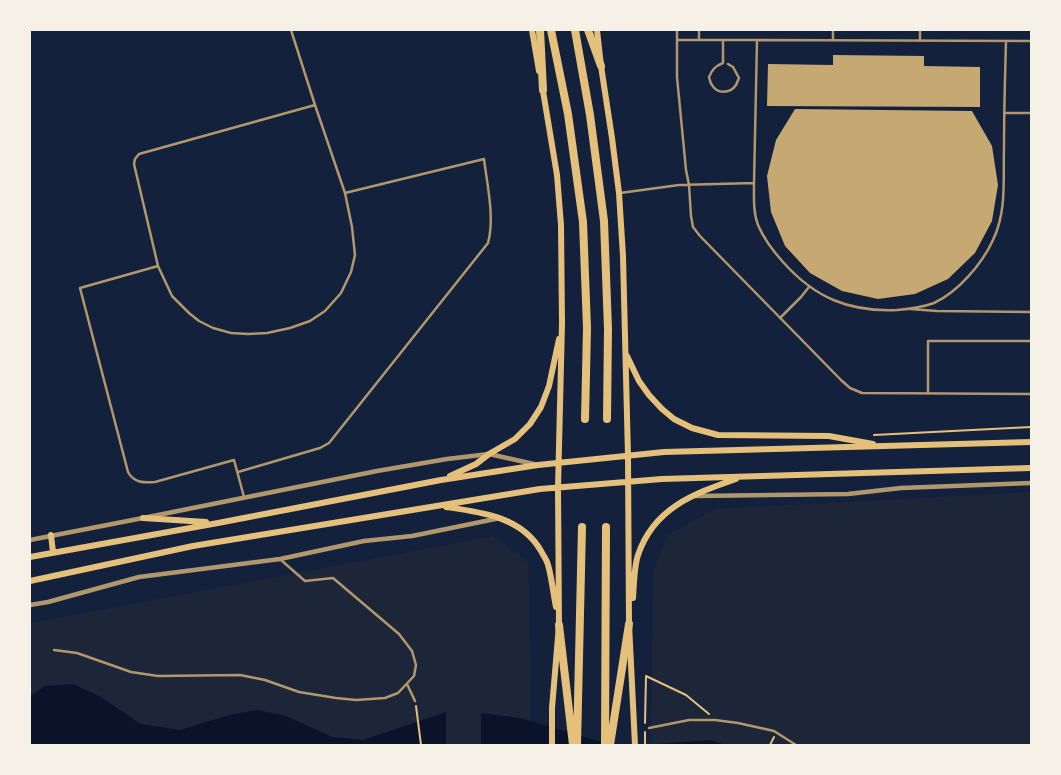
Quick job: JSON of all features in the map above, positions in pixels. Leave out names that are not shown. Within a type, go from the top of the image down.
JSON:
[{"type":"highway","points":[[540,30],[543,90]]},
{"type":"highway","points":[[551,30],[568,114],[583,222],[587,328],[585,419]]},
{"type":"highway","points":[[575,30],[590,115],[604,221],[608,328],[607,419]]},
{"type":"highway","points":[[588,30],[601,66]]},
{"type":"highway","points":[[577,745],[582,527]]},
{"type":"highway","points":[[605,745],[606,527]]},
{"type":"highway","points":[[610,745],[629,624]]},
{"type":"highway","points":[[559,625],[573,745]]},
{"type":"main road","points":[[532,30],[556,175],[561,225],[562,323],[558,488],[559,625],[552,708],[552,745]]},
{"type":"main road","points":[[597,30],[619,193],[623,256],[628,456],[629,624],[635,745]]},
{"type":"main road","points":[[441,480],[476,464],[515,439],[530,424],[549,386],[562,323]]},
{"type":"main road","points":[[626,353],[639,381],[649,395],[674,419],[692,428],[718,435],[829,436],[884,446]]},
{"type":"main road","points":[[30,557],[441,480],[538,465],[664,452],[1031,442]]},
{"type":"main road","points":[[30,581],[193,546],[540,489],[662,479],[1031,468]]},
{"type":"main road","points":[[629,624],[637,557],[647,535],[658,521],[691,496],[743,476]]},
{"type":"main road","points":[[440,506],[474,511],[501,518],[518,527],[529,536],[537,544],[548,563],[559,625]]},
{"type":"main road","points":[[143,518],[218,523]]},
{"type":"main road","points":[[51,535],[53,552]]},
{"type":"street","points":[[30,540],[377,471],[447,459],[489,454],[538,465]]},
{"type":"street","points":[[691,496],[848,494],[901,488],[1031,483]]},
{"type":"street","points":[[30,606],[140,577],[280,559],[364,540],[412,536],[501,518]]},
{"type":"lane","points":[[291,30],[345,193],[355,255],[351,272],[341,294],[325,311],[310,321],[266,334],[231,333],[213,328],[189,313],[172,296],[158,266],[134,164],[135,158],[139,154],[315,105]]},
{"type":"lane","points":[[677,30],[677,78],[689,185],[690,216],[693,228],[700,236],[850,388],[862,392],[1031,394]]},
{"type":"lane","points":[[699,30],[699,40]]},
{"type":"lane","points":[[833,30],[833,40]]},
{"type":"lane","points":[[920,30],[920,41]]},
{"type":"lane","points":[[677,40],[1031,41]]},
{"type":"lane","points":[[724,40],[723,63],[717,65],[712,70],[709,78],[712,86],[724,93],[736,85],[738,78],[733,67],[728,64]]},
{"type":"lane","points":[[757,40],[754,184],[754,204],[757,223],[766,242],[795,276],[828,299],[847,305],[883,310],[1031,312]]},
{"type":"lane","points":[[906,309],[932,304],[947,296],[979,264],[992,242],[1000,222],[1003,208],[1006,41]]},
{"type":"lane","points":[[1004,113],[1031,113]]},
{"type":"lane","points":[[238,472],[320,448],[328,443],[488,243],[491,222],[484,158],[345,193]]},
{"type":"lane","points":[[619,193],[679,185],[754,184]]},
{"type":"lane","points":[[158,266],[80,288],[128,472],[132,478],[143,483],[155,482],[234,460],[244,498]]},
{"type":"lane","points":[[780,318],[809,287]]},
{"type":"lane","points":[[928,393],[928,341],[1031,341]]},
{"type":"lane","points":[[54,650],[77,653],[132,672],[158,676],[240,676],[265,680],[299,692],[356,700],[385,698],[398,693],[414,676],[416,665],[412,651],[399,634],[333,578],[305,581],[280,559]]},
{"type":"lane","points":[[407,683],[415,701]]},
{"type":"lane","points":[[649,728],[689,720],[738,722],[774,731],[796,745]]},
{"type":"path","points":[[867,435],[1031,427]]},
{"type":"path","points":[[645,745],[646,676],[686,695],[716,720]]},
{"type":"path","points":[[415,701],[421,745]]},
{"type":"shaded area","points":[[1031,492],[1031,745],[651,745],[653,571],[668,535],[715,509]]},
{"type":"shaded area","points":[[493,536],[529,563],[531,745],[30,745],[30,623]]},
{"type":"shaded area","points":[[73,684],[101,697],[141,724],[180,730],[229,715],[257,710],[286,716],[332,737],[363,740],[446,712],[446,745],[30,745],[30,696],[45,686]]},
{"type":"shaded area","points":[[481,713],[520,718],[612,745],[481,745]]},
{"type":"shaded area","points":[[711,740],[725,745],[657,745],[658,744]]},
{"type":"building","points":[[833,55],[924,56],[924,66],[980,67],[980,107],[767,106],[768,64],[833,65]]},
{"type":"building","points":[[795,109],[972,111],[992,146],[998,185],[992,221],[975,253],[948,279],[915,294],[878,299],[842,291],[810,273],[785,246],[771,212],[767,176],[776,140]]}]
